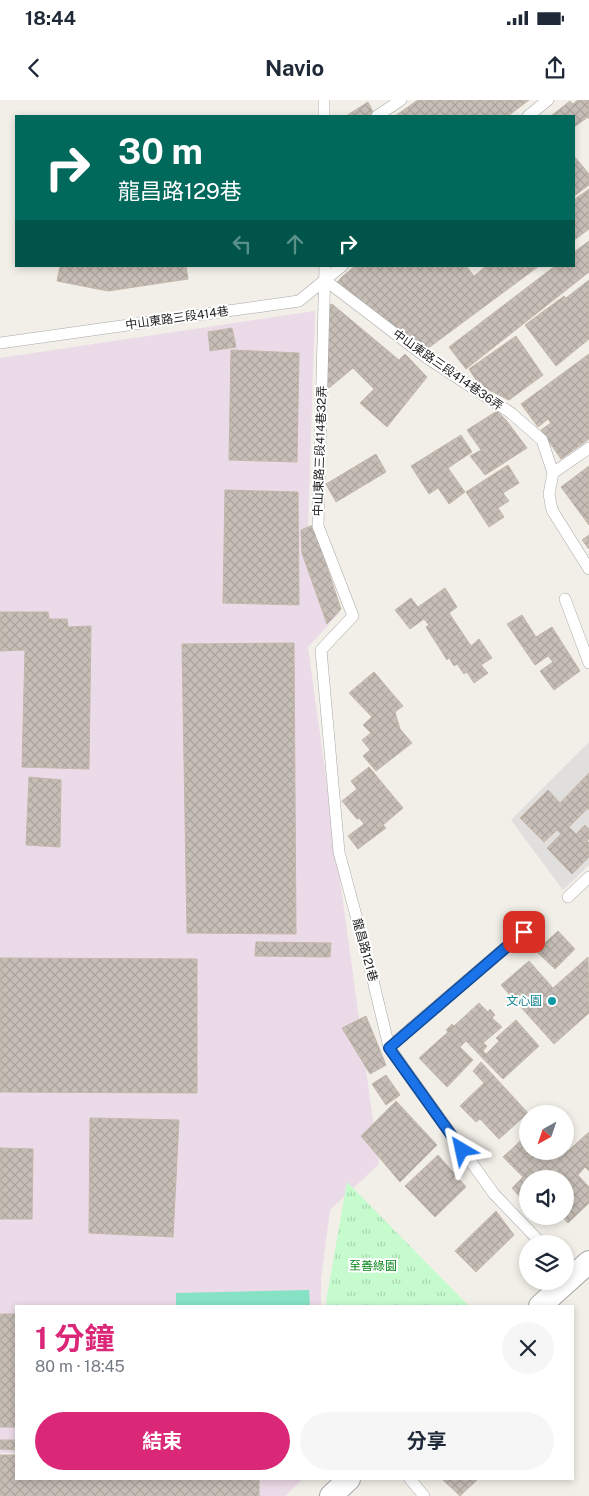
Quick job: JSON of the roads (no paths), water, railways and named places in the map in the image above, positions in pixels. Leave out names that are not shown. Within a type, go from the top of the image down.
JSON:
[{"type":"street","points":[[541,1305],[579,1273]]},
{"type":"street","points":[[331,1496],[348,1480]]},
{"type":"lane","points":[[324,100],[324,115]]},
{"type":"lane","points":[[378,115],[401,100]]},
{"type":"lane","points":[[529,115],[548,100]]},
{"type":"lane","name":"中山東路三段414巷32弄","points":[[325,267],[318,526],[352,616]]},
{"type":"lane","name":"中山東路三段414巷","points":[[0,343],[299,301],[341,267]]},
{"type":"lane","name":"中山東路三段414巷36弄","points":[[325,280],[427,358],[511,413],[542,440],[553,473],[549,494],[552,510],[589,569]]},
{"type":"lane","points":[[553,473],[589,448]]},
{"type":"lane","points":[[565,599],[589,663]]},
{"type":"lane","name":"龍昌路121巷","points":[[352,616],[322,650],[339,852],[372,972],[389,1048],[494,1194],[533,1235]]},
{"type":"lane","points":[[568,897],[589,877]]},
{"type":"lane","points":[[389,1048],[539,919]]},
{"type":"lane","points":[[411,1480],[424,1496]]},
{"type":"place","name":"文心園","points":[[552,1001]]},
{"type":"park label","name":"至善綠園","points":[[373,1266]]}]
